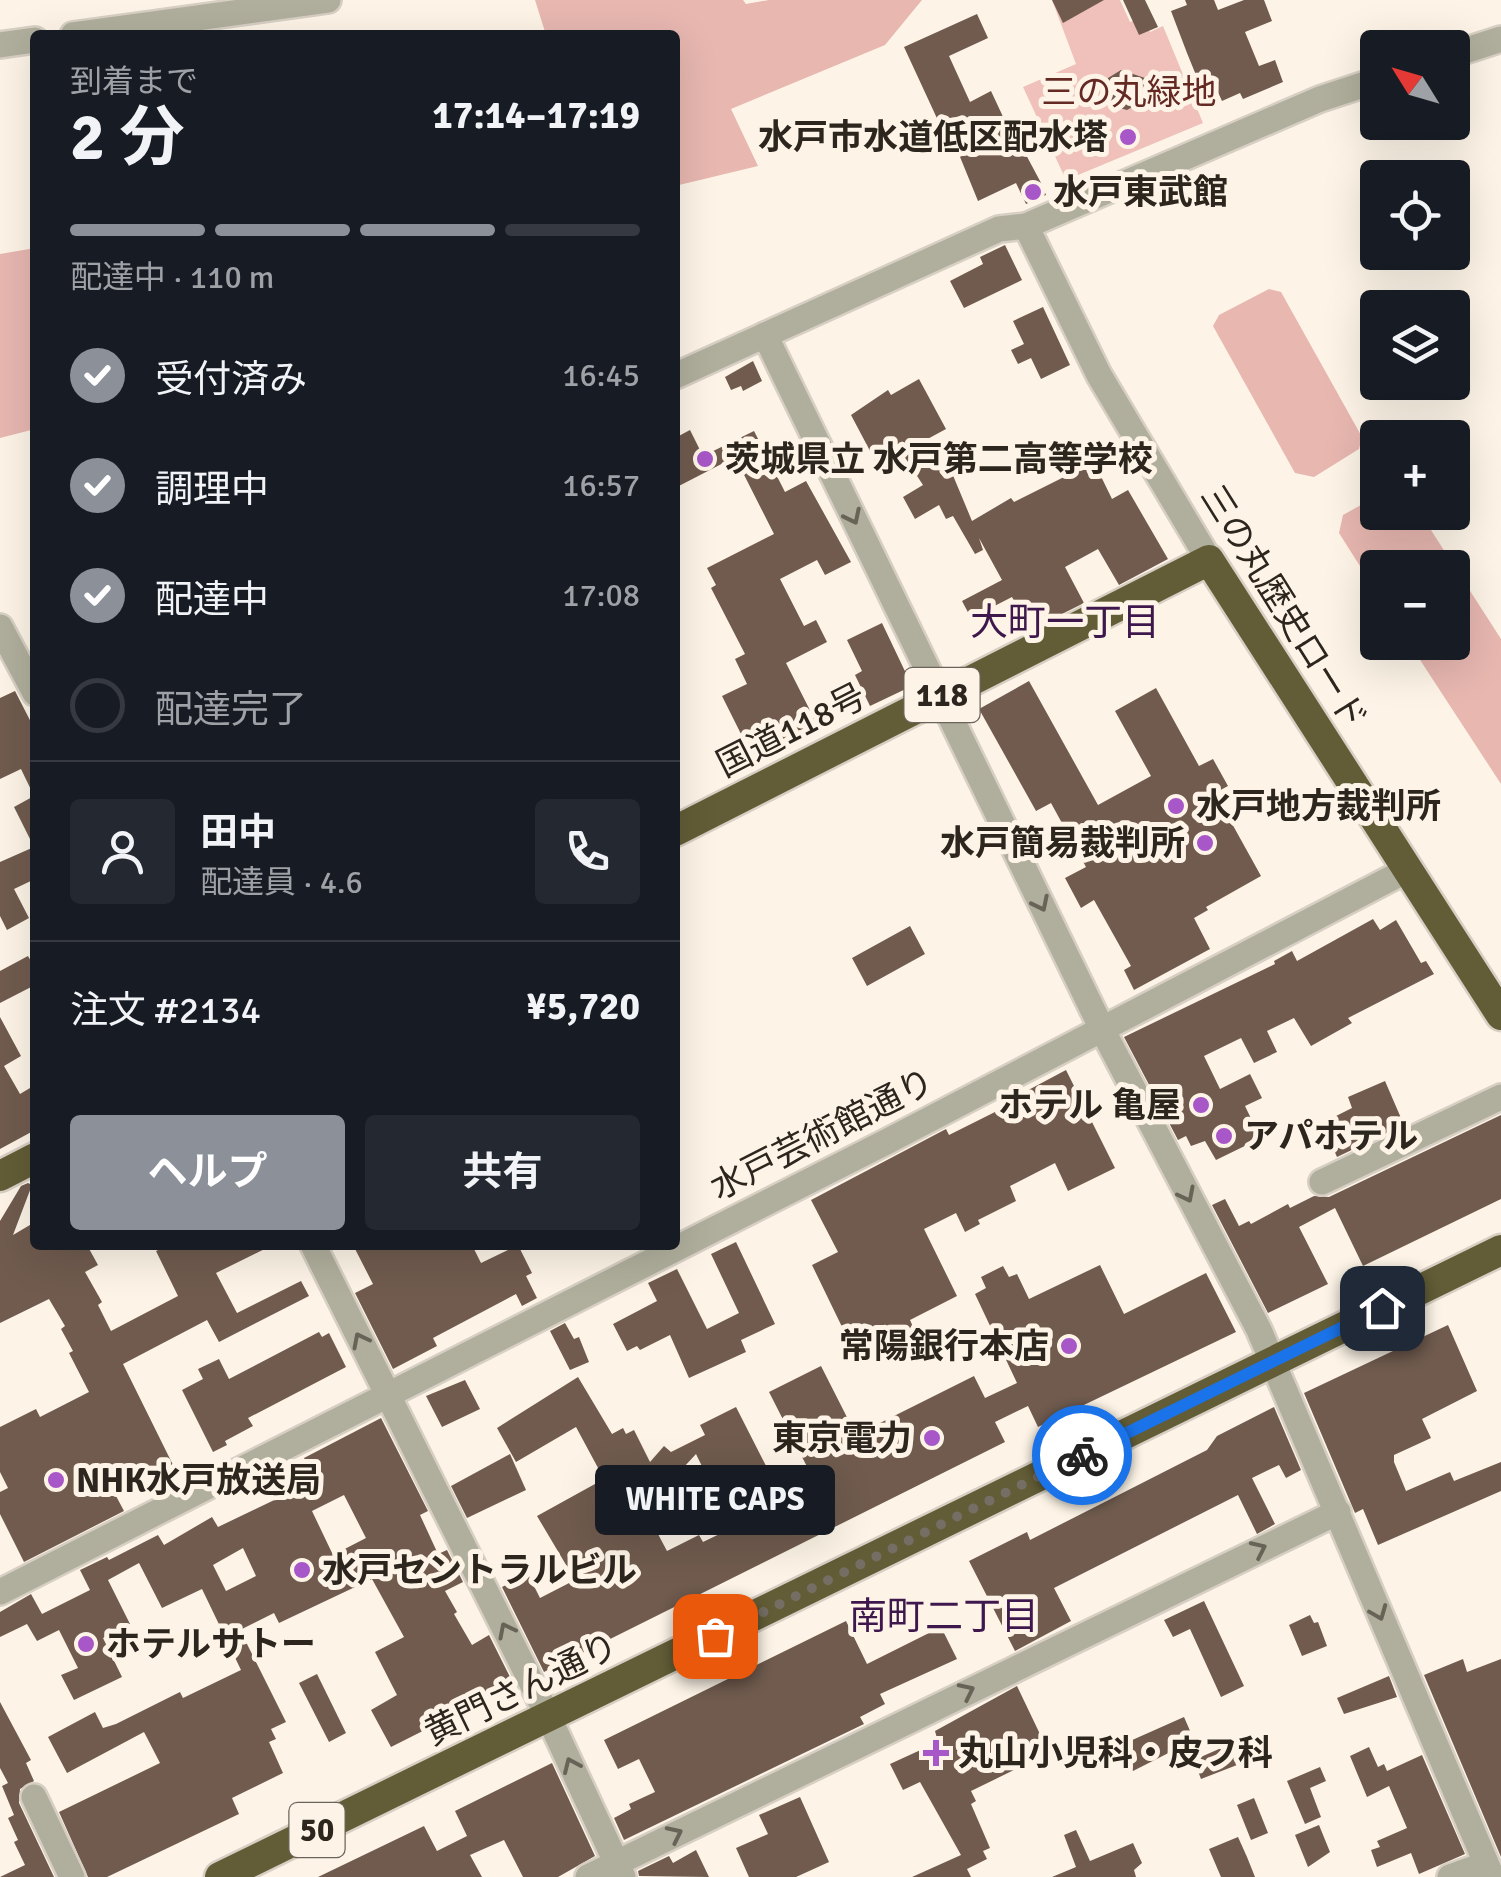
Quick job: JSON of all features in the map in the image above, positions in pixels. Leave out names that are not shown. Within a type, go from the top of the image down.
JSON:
[{"type":"highway","name":"国道118号","points":[[680,828],[1209,560]]},
{"type":"highway","name":"三の丸歴史ロード","points":[[1209,560],[1501,1015]]},
{"type":"highway","points":[[0,1176],[30,1161]]},
{"type":"highway","name":"黄門さん通り","points":[[220,1877],[1501,1250]]},
{"type":"street","points":[[109,30],[320,1]]},
{"type":"street","points":[[1470,49],[1501,39]]},
{"type":"street","points":[[0,45],[30,41]]},
{"type":"street","points":[[680,365],[764,336],[999,228],[1026,226],[1320,99],[1360,86]]},
{"type":"street","name":"三の丸歴史ロード","points":[[1026,226],[1100,375],[1209,560]]},
{"type":"street","points":[[764,336],[1102,1029],[1273,1362],[1489,1871],[1450,1877]]},
{"type":"street","points":[[0,627],[19,669]]},
{"type":"street","name":"水戸芸術館通り","points":[[680,1245],[1407,870]]},
{"type":"street","points":[[1322,1182],[1501,1097]]},
{"type":"street","points":[[316,1250],[549,1718],[619,1870]]},
{"type":"street","name":"水戸芸術館通り","points":[[0,1592],[670,1250]]},
{"type":"street","points":[[588,1877],[619,1870],[1338,1512]]},
{"type":"street","points":[[34,1798],[72,1877]]},
{"type":"green space","name":"三の丸緑地","points":[[1052,0],[1120,0],[1130,22],[1143,17],[1150,32],[1163,26],[1203,123],[1066,180],[1023,87],[1076,64]]},
{"type":"shaded area","points":[[535,0],[743,0],[746,4],[769,0],[922,0],[885,45],[731,109],[758,166],[680,185],[680,30],[544,30]]},
{"type":"shaded area","points":[[30,249],[30,430],[0,438],[0,254]]},
{"type":"shaded area","points":[[1269,289],[1281,292],[1360,433],[1359,449],[1314,477],[1295,473],[1213,326],[1219,315]]},
{"type":"shaded area","points":[[1360,506],[1360,530],[1431,530],[1444,550],[1360,550],[1360,566],[1339,533],[1343,515]]},
{"type":"shaded area","points":[[1470,591],[1501,639],[1501,784],[1420,660],[1470,660]]},
{"type":"building","points":[[1052,0],[1104,0],[1063,23]]},
{"type":"building","points":[[1123,0],[1145,0],[1158,27],[1139,35]]},
{"type":"building","points":[[1185,0],[1214,0],[1218,10],[1244,0],[1264,0],[1272,21],[1245,32],[1259,66],[1275,60],[1283,82],[1243,99],[1240,93],[1222,101],[1210,75],[1198,80],[1171,11],[1187,5]]},
{"type":"building","points":[[977,14],[988,38],[949,56],[970,102],[991,91],[1012,136],[1015,134],[1040,181],[1046,195],[1026,204],[1016,183],[978,201],[947,125],[941,127],[904,47]]},
{"type":"building","points":[[1121,70],[1145,78],[1140,103],[1127,110],[1112,106],[1104,93],[1108,78]]},
{"type":"building","points":[[1005,245],[1022,280],[964,308],[950,281],[983,264],[980,257]]},
{"type":"building","points":[[1043,307],[1070,365],[1041,379],[1031,358],[1018,364],[1011,350],[1024,344],[1013,321]]},
{"type":"building","points":[[753,361],[762,381],[743,391],[741,386],[731,390],[725,377]]},
{"type":"building","points":[[919,379],[946,429],[922,442],[947,461],[972,521],[1011,498],[1014,502],[1094,462],[1112,499],[1128,490],[1168,559],[1119,585],[1098,549],[1065,567],[1084,603],[1030,630],[1012,597],[971,618],[962,601],[1002,580],[979,538],[983,550],[975,554],[953,516],[946,519],[939,505],[915,519],[903,497],[923,485],[902,453],[878,466],[851,415],[888,390],[891,395]]},
{"type":"building","points":[[690,430],[703,456],[754,431],[785,492],[806,481],[851,562],[825,575],[817,560],[780,579],[804,626],[816,620],[827,642],[786,663],[818,726],[753,758],[722,696],[747,684],[735,659],[745,654],[711,588],[716,585],[707,568],[774,534],[735,457],[680,485],[680,435]]},
{"type":"building","points":[[882,623],[912,686],[870,706],[855,675],[862,671],[847,640]]},
{"type":"building","points":[[1029,681],[1098,805],[1151,776],[1115,711],[1156,688],[1199,766],[1213,759],[1228,786],[1215,793],[1261,876],[1194,918],[1210,949],[1134,990],[1124,970],[1131,966],[1094,900],[1081,908],[1065,878],[1086,867],[1051,803],[1036,811],[979,709]]},
{"type":"building","points":[[15,691],[30,720],[30,788],[21,769],[0,779],[0,698]]},
{"type":"building","points":[[30,798],[30,839],[14,807]]},
{"type":"building","points":[[30,849],[30,881],[14,889],[29,918],[7,930],[0,916],[0,862]]},
{"type":"building","points":[[1373,919],[1380,930],[1396,920],[1421,963],[1426,961],[1434,974],[1348,1018],[1352,1023],[1311,1046],[1294,1018],[1267,1031],[1277,1052],[1254,1063],[1241,1038],[1204,1056],[1220,1089],[1250,1074],[1262,1098],[1245,1106],[1259,1135],[1253,1137],[1255,1141],[1216,1160],[1205,1141],[1191,1146],[1186,1136],[1178,1140],[1124,1037],[1275,964],[1292,951],[1297,961]]},
{"type":"building","points":[[910,926],[925,954],[867,986],[852,958]]},
{"type":"building","points":[[28,956],[30,988],[0,1003],[0,971]]},
{"type":"building","points":[[0,1017],[21,1056],[4,1066],[20,1094],[30,1088],[30,1133],[0,1149]]},
{"type":"building","points":[[1066,1070],[1115,1168],[1068,1191],[1055,1163],[1010,1186],[1016,1201],[978,1220],[980,1224],[965,1232],[956,1213],[924,1229],[957,1296],[910,1320],[917,1336],[860,1364],[812,1265],[838,1252],[811,1200],[946,1129],[949,1135],[1021,1099],[1019,1095]]},
{"type":"building","points":[[1385,1081],[1404,1125],[1337,1157],[1322,1123],[1352,1108],[1348,1097]]},
{"type":"building","points":[[1501,1115],[1501,1199],[1363,1266],[1335,1208],[1299,1227],[1328,1284],[1268,1313],[1212,1205],[1225,1199],[1239,1226],[1249,1221],[1251,1224],[1288,1204],[1290,1208],[1314,1196],[1329,1197]]},
{"type":"building","points":[[28,1183],[30,1190],[13,1235],[30,1225],[30,1250],[90,1250],[98,1265],[85,1272],[102,1302],[98,1305],[111,1331],[178,1296],[158,1250],[263,1250],[216,1273],[237,1313],[301,1281],[309,1296],[219,1342],[207,1320],[123,1364],[173,1465],[115,1494],[124,1511],[24,1562],[0,1514],[0,1492],[8,1488],[0,1472],[0,1427],[36,1409],[40,1417],[89,1392],[69,1353],[73,1351],[61,1329],[65,1326],[49,1299],[0,1323],[0,1221],[21,1186]]},
{"type":"building","points":[[736,1242],[775,1324],[741,1340],[746,1352],[689,1378],[670,1335],[640,1350],[637,1346],[627,1351],[613,1324],[657,1301],[648,1283],[677,1269],[707,1329],[739,1313],[711,1254]]},
{"type":"building","points":[[356,1250],[474,1250],[481,1263],[508,1250],[520,1250],[532,1273],[526,1276],[537,1298],[522,1306],[516,1294],[433,1338],[437,1346],[393,1369],[355,1293],[373,1284]]},
{"type":"building","points":[[1100,1265],[1124,1314],[1206,1273],[1236,1332],[1038,1427],[1028,1406],[995,1422],[1005,1442],[544,1672],[502,1587],[528,1574],[540,1598],[575,1580],[537,1516],[604,1479],[576,1427],[516,1462],[497,1428],[578,1377],[612,1434],[623,1428],[626,1434],[634,1430],[650,1462],[664,1446],[671,1452],[705,1435],[700,1425],[736,1407],[790,1513],[794,1510],[798,1518],[826,1504],[769,1392],[821,1366],[856,1435],[974,1376],[985,1398],[1017,1383],[975,1294],[986,1288],[981,1277],[1003,1266],[1009,1277],[1017,1274],[1029,1299]],"holes":[[[696,1454],[732,1528],[703,1542],[699,1535],[667,1551],[650,1519],[666,1509],[658,1495]]]},
{"type":"building","points":[[565,1323],[574,1339],[579,1337],[589,1362],[570,1370],[550,1331]]},
{"type":"building","points":[[1448,1325],[1477,1391],[1422,1419],[1431,1438],[1394,1455],[1394,1462],[1406,1491],[1450,1472],[1454,1481],[1501,1462],[1501,1491],[1378,1545],[1363,1509],[1355,1513],[1304,1393]]},
{"type":"building","points":[[319,1332],[322,1337],[329,1333],[346,1367],[248,1418],[253,1426],[213,1452],[182,1390],[203,1379],[198,1369],[219,1359],[229,1379]]},
{"type":"building","points":[[465,1380],[480,1409],[442,1427],[426,1396]]},
{"type":"building","points":[[1274,1407],[1301,1470],[1286,1478],[1279,1465],[1252,1478],[1275,1524],[1257,1534],[1238,1495],[1054,1588],[1071,1621],[1015,1651],[969,1561],[1027,1532],[1030,1540],[1207,1450],[1217,1436]]},
{"type":"building","points":[[381,1418],[428,1511],[420,1515],[438,1554],[447,1550],[463,1582],[445,1591],[457,1612],[454,1614],[472,1645],[489,1635],[514,1685],[391,1747],[371,1710],[397,1695],[375,1652],[404,1637],[372,1579],[279,1623],[274,1613],[240,1630],[286,1722],[271,1729],[276,1739],[269,1742],[283,1773],[232,1798],[239,1814],[107,1877],[88,1877],[59,1812],[160,1763],[144,1732],[67,1773],[48,1737],[95,1712],[103,1728],[116,1724],[180,1692],[183,1698],[241,1670],[202,1589],[162,1608],[139,1563],[108,1580],[130,1624],[103,1638],[122,1677],[74,1700],[61,1675],[78,1668],[59,1630],[37,1641],[27,1624],[0,1637],[0,1612],[31,1594],[42,1614],[90,1590],[80,1570],[158,1535],[164,1545],[212,1517],[218,1527],[316,1480],[304,1458]],"holes":[[[344,1495],[366,1538],[333,1555],[312,1511]],[[243,1548],[256,1576],[226,1591],[213,1565]]]},
{"type":"building","points":[[510,1454],[526,1490],[467,1518],[451,1486]]},
{"type":"building","points":[[1204,1601],[1244,1686],[1221,1697],[1190,1629],[1173,1637],[1164,1620]]},
{"type":"building","points":[[1310,1615],[1314,1623],[1318,1622],[1327,1646],[1302,1656],[1289,1625]]},
{"type":"building","points":[[846,1621],[867,1664],[941,1627],[957,1659],[880,1694],[885,1704],[860,1717],[864,1724],[624,1840],[614,1818],[631,1809],[629,1804],[655,1792],[639,1759],[618,1769],[604,1740]]},
{"type":"building","points":[[1463,1659],[1467,1672],[1501,1659],[1501,1857],[1424,1675]]},
{"type":"building","points":[[317,1674],[346,1733],[329,1742],[299,1683]]},
{"type":"building","points":[[1389,1676],[1397,1697],[1344,1714],[1337,1698]]},
{"type":"building","points":[[1017,1686],[1049,1753],[971,1791],[976,1801],[971,1804],[990,1848],[983,1851],[987,1859],[967,1869],[971,1877],[912,1877],[961,1855],[920,1782],[903,1790],[890,1764],[938,1742],[935,1731]]},
{"type":"building","points":[[0,1702],[31,1760],[26,1763],[34,1781],[20,1789],[19,1803],[54,1877],[0,1877],[25,1865],[14,1842],[18,1840],[8,1818],[14,1815],[2,1786],[8,1783],[0,1768]]},
{"type":"building","points":[[1184,1717],[1194,1740],[1133,1771],[1121,1745]]},
{"type":"building","points":[[1228,1745],[1237,1765],[1201,1779],[1194,1760]]},
{"type":"building","points":[[1369,1747],[1378,1767],[1384,1764],[1387,1771],[1422,1755],[1465,1854],[1419,1874],[1411,1853],[1377,1867],[1371,1850],[1380,1847],[1377,1841],[1407,1828],[1389,1786],[1367,1797],[1350,1756]]},
{"type":"building","points":[[552,1763],[595,1856],[558,1877],[523,1877],[504,1840],[470,1855],[482,1877],[318,1877],[424,1826],[437,1851],[467,1836],[455,1811]]},
{"type":"building","points":[[1320,1767],[1326,1781],[1310,1788],[1321,1817],[1305,1824],[1287,1781]]},
{"type":"building","points":[[800,1797],[829,1862],[796,1877],[749,1877],[736,1848],[768,1834],[759,1815]]},
{"type":"building","points":[[1254,1798],[1268,1833],[1251,1840],[1237,1805]]},
{"type":"building","points":[[1319,1825],[1330,1852],[1308,1867],[1295,1835]]},
{"type":"building","points":[[1076,1830],[1090,1861],[1133,1843],[1142,1863],[1134,1870],[1136,1877],[1052,1877],[1076,1867],[1064,1835]]},
{"type":"building","points":[[1238,1837],[1255,1877],[1221,1877],[1209,1849]]},
{"type":"building","points":[[696,1850],[709,1877],[639,1876],[638,1871],[669,1856],[673,1863]]},
{"type":"way so far","points":[[715,1636],[1082,1455]]},
{"type":"place","name":"水戸市水道低区配水塔","points":[[1128,137]]},
{"type":"place","name":"水戸東武館","points":[[1033,192]]},
{"type":"place","name":"茨城県立 水戸第二高等学校","points":[[705,459]]},
{"type":"place","name":"水戸地方裁判所","points":[[1176,806]]},
{"type":"place","name":"水戸簡易裁判所","points":[[1205,843]]},
{"type":"place","name":"ホテル 亀屋","points":[[1201,1105]]},
{"type":"place","name":"アパホテル","points":[[1224,1136]]},
{"type":"place","name":"常陽銀行本店","points":[[1069,1346]]},
{"type":"place","name":"東京電力","points":[[932,1438]]},
{"type":"place","name":"NHK水戸放送局","points":[[56,1480]]},
{"type":"place","name":"水戸セントラルビル","points":[[302,1570]]},
{"type":"place","name":"WHITE CAPS","points":[[715,1636]]},
{"type":"place","name":"ホテルサトー","points":[[86,1644]]},
{"type":"place","name":"丸山小児科・皮フ科","points":[[936,1753]]},
{"type":"district","name":"大町一丁目","points":[[1065,622]]},
{"type":"district","name":"南町二丁目","points":[[944,1616]]},
{"type":"route","points":[[1082,1455],[1382,1308]]}]
